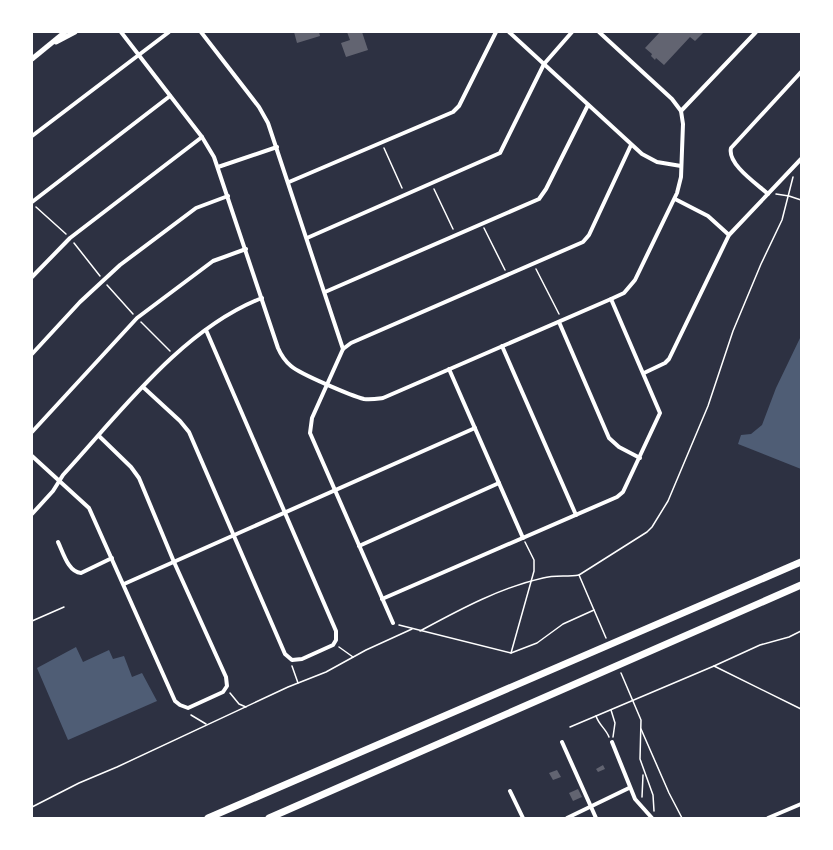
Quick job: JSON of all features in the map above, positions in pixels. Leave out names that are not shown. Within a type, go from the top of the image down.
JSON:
[{"type":"highway","points":[[208,818],[801,562]]},
{"type":"highway","points":[[270,818],[801,585]]},
{"type":"street","points":[[32,59],[65,32]]},
{"type":"street","points":[[47,47],[75,32]]},
{"type":"street","points":[[121,32],[202,138],[218,167],[278,348],[283,358],[296,369],[359,398],[377,399],[611,299],[624,292],[635,280],[675,199],[680,182],[683,124],[680,111],[672,99],[599,32]]},
{"type":"street","points":[[32,136],[169,32]]},
{"type":"street","points":[[201,32],[259,107],[268,123],[289,182],[343,349]]},
{"type":"street","points":[[289,182],[455,110],[496,32]]},
{"type":"street","points":[[509,32],[642,154],[653,161],[681,166]]},
{"type":"street","points":[[307,238],[431,182],[500,153],[544,64],[572,32]]},
{"type":"street","points":[[680,111],[756,32]]},
{"type":"street","points":[[768,194],[734,163],[730,156],[731,148],[801,72]]},
{"type":"street","points":[[32,202],[170,96]]},
{"type":"street","points":[[325,292],[535,201],[542,196],[588,105]]},
{"type":"street","points":[[32,277],[70,238],[202,138]]},
{"type":"street","points":[[393,623],[335,490],[310,428],[312,418],[343,349],[351,343],[580,244],[586,238],[632,145]]},
{"type":"street","points":[[218,167],[277,147]]},
{"type":"street","points":[[644,373],[670,359],[729,235],[801,158]]},
{"type":"street","points":[[32,354],[80,302],[120,265],[196,208],[228,196]]},
{"type":"street","points":[[675,199],[708,216],[729,235]]},
{"type":"street","points":[[32,432],[137,318],[213,261],[246,249]]},
{"type":"street","points":[[32,514],[98,436],[173,355],[235,310],[262,298]]},
{"type":"street","points":[[382,599],[621,495],[640,458],[660,412],[611,299]]},
{"type":"street","points":[[560,321],[609,438],[619,447],[640,458]]},
{"type":"street","points":[[143,387],[186,428],[283,652],[292,660],[302,659],[334,643],[336,631],[206,330]]},
{"type":"street","points":[[502,346],[576,515]]},
{"type":"street","points":[[450,369],[523,538]]},
{"type":"street","points":[[124,584],[475,428]]},
{"type":"street","points":[[32,456],[89,508],[175,701],[182,707],[191,707],[223,692],[226,688],[226,677],[174,562],[139,478],[131,467],[98,436]]},
{"type":"street","points":[[359,546],[499,483]]},
{"type":"street","points":[[58,542],[71,569],[76,572],[81,573],[112,558]]},
{"type":"street","points":[[562,742],[596,818]]},
{"type":"street","points":[[612,742],[629,788],[640,806],[653,817]]},
{"type":"street","points":[[567,818],[629,788]]},
{"type":"street","points":[[510,791],[523,818]]},
{"type":"street","points":[[768,818],[801,804]]},
{"type":"path","points":[[381,143],[405,194]]},
{"type":"path","points":[[420,631],[473,602],[531,581],[545,577],[579,575],[652,528],[668,501],[710,400],[733,331],[761,264],[782,220],[794,172]]},
{"type":"path","points":[[431,182],[456,234]]},
{"type":"path","points":[[768,194],[788,196],[801,200]]},
{"type":"path","points":[[482,223],[507,275]]},
{"type":"path","points":[[534,264],[560,321]]},
{"type":"path","points":[[511,653],[534,571],[534,560],[523,538]]},
{"type":"path","points":[[579,575],[607,639]]},
{"type":"path","points":[[32,621],[64,607]]},
{"type":"path","points":[[393,623],[511,653],[537,643],[559,627],[594,610]]},
{"type":"path","points":[[32,807],[79,783],[123,764],[206,724],[326,672],[353,657],[412,629]]},
{"type":"path","points":[[570,727],[760,645],[790,638],[801,631]]},
{"type":"path","points":[[334,643],[353,657]]},
{"type":"path","points":[[292,660],[293,671],[298,683]]},
{"type":"path","points":[[714,666],[801,709]]},
{"type":"path","points":[[619,668],[640,720],[640,759],[653,795],[653,817]]},
{"type":"path","points":[[226,688],[239,704],[246,706]]},
{"type":"path","points":[[182,707],[189,714],[206,724]]},
{"type":"path","points":[[610,710],[615,723],[612,742]]},
{"type":"path","points":[[596,716],[599,724],[607,731],[612,742]]},
{"type":"path","points":[[641,729],[669,793],[682,818]]},
{"type":"path","points":[[640,806],[644,773]]},
{"type":"water","points":[[801,336],[801,469],[738,444],[741,435],[751,434],[762,425],[776,388]]},
{"type":"water","points":[[76,647],[83,662],[109,650],[113,659],[124,656],[132,677],[142,673],[157,701],[68,740],[37,668]]},
{"type":"building","points":[[294,32],[319,32],[320,36],[297,43]]},
{"type":"building","points":[[347,32],[362,32],[368,50],[346,57],[341,43],[350,40]]},
{"type":"building","points":[[660,32],[704,32],[695,41],[690,37],[664,65],[656,58],[655,60],[651,56],[652,54],[645,48]]},
{"type":"building","points":[[603,765],[605,769],[598,772],[596,769]]},
{"type":"building","points":[[557,770],[561,777],[553,780],[549,773]]},
{"type":"building","points":[[578,789],[582,797],[573,801],[569,793]]}]
